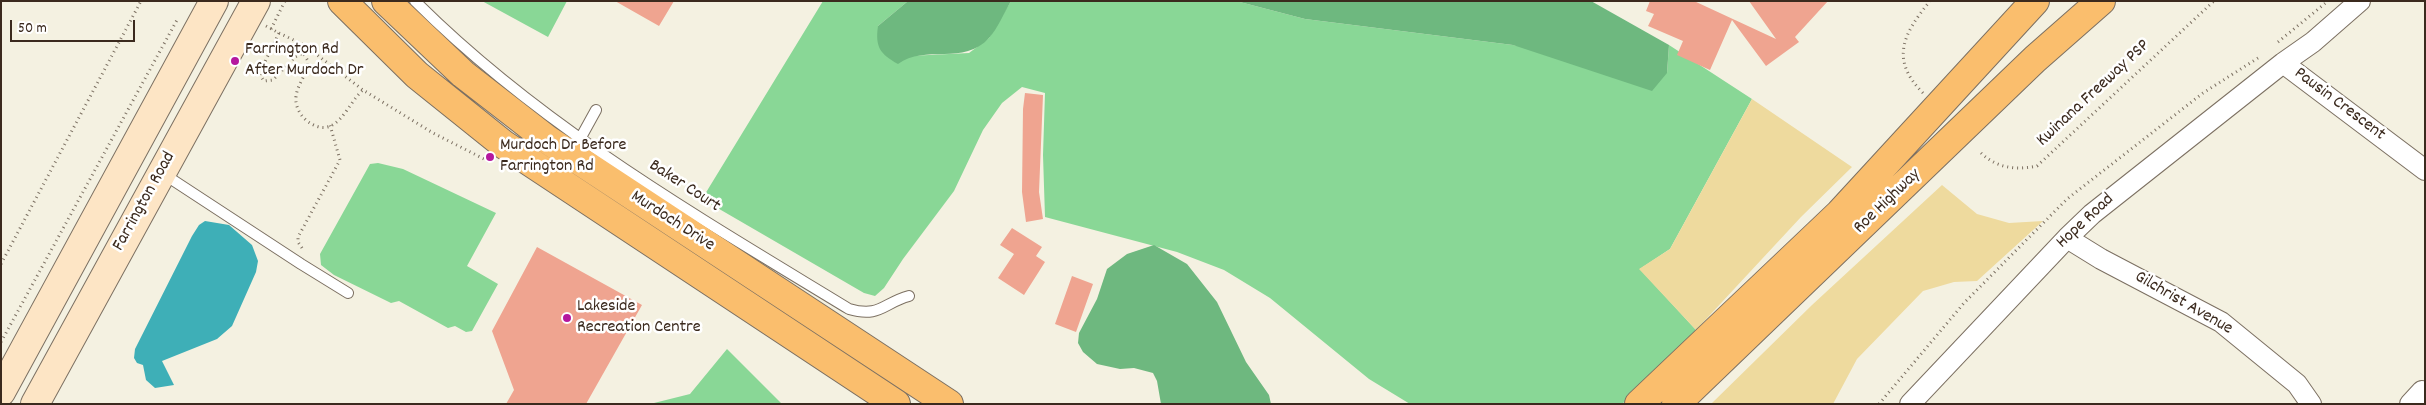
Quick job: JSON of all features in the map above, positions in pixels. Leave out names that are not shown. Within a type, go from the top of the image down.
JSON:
[{"type":"main road","name":"Farrington Road","points":[[1,392],[135,150],[214,1]]},
{"type":"main road","name":"Murdoch Drive","points":[[342,1],[417,75],[503,144],[896,404]]},
{"type":"main road","name":"Murdoch Drive","points":[[386,1],[463,74],[548,140],[949,404]]},
{"type":"main road","name":"Roe Highway","points":[[1639,404],[1840,212],[2035,1]]},
{"type":"main road","points":[[1840,212],[2078,1]]},
{"type":"main road","name":"Roe Highway","points":[[1676,404],[2035,59],[2101,1]]},
{"type":"main road","points":[[1935,157],[2078,36],[2123,1]]},
{"type":"main road","name":"Farrington Road","points":[[35,404],[226,55],[258,16]]},
{"type":"main road","points":[[135,150],[140,162],[147,162],[155,154],[203,68],[226,55]]},
{"type":"main road","points":[[55,404],[108,294],[130,230]]},
{"type":"street","name":"Pausin Crescent","points":[[2360,1],[2313,42],[2284,63],[2425,170]]},
{"type":"street","name":"Hope Road","points":[[1910,404],[2067,238],[2116,194],[2284,63]]},
{"type":"street","name":"Gilchrist Avenue","points":[[2067,238],[2101,259],[2221,322],[2297,384],[2311,404]]},
{"type":"lane","name":"Baker Court","points":[[415,1],[496,76],[580,139],[849,309],[864,314],[874,312],[909,296]]},
{"type":"lane","points":[[580,139],[596,110]]},
{"type":"lane","points":[[161,172],[348,293]]},
{"type":"path","points":[[1,264],[141,1]]},
{"type":"path","points":[[285,1],[258,16],[279,33],[304,45],[363,90],[433,133],[491,162]]},
{"type":"path","points":[[1923,93],[1909,77],[1905,68],[1903,47],[1910,27],[1930,1]]},
{"type":"path","name":"Kwinana Freeway PSP","points":[[1981,153],[2004,166],[2020,170],[2037,166],[2214,1]]},
{"type":"path","points":[[1,342],[172,26],[182,12]]},
{"type":"path","points":[[279,33],[260,75],[264,81],[273,80],[295,57],[303,53],[308,61],[308,66],[297,91],[297,108],[308,122],[317,125],[330,125],[342,119],[363,90]]},
{"type":"path","points":[[301,264],[307,251],[298,242],[298,237],[340,160],[330,125]]},
{"type":"green space","points":[[482,1],[567,1],[548,37]]},
{"type":"green space","points":[[823,1],[908,1],[878,26],[909,56],[969,53],[989,38],[1011,1],[1236,1],[1305,19],[1513,45],[1667,73],[1669,45],[1752,99],[1670,249],[1640,269],[1696,330],[1632,396],[1622,404],[1410,404],[1369,379],[1270,298],[1224,270],[1177,252],[1045,217],[1043,155],[1045,93],[1022,87],[1002,103],[983,130],[954,191],[903,259],[884,288],[875,296],[864,293],[702,199]]},
{"type":"green space","points":[[908,1],[1011,1],[992,34],[979,46],[968,51],[956,53],[920,55],[898,64],[887,57],[880,49],[877,39],[878,26]]},
{"type":"green space","points":[[1236,1],[1591,1],[1669,45],[1667,73],[1652,91],[1513,45],[1305,19]]},
{"type":"green space","points":[[378,163],[403,169],[496,213],[467,266],[498,284],[472,331],[466,332],[455,326],[448,328],[399,301],[391,303],[334,275],[321,265],[320,254],[370,164]]},
{"type":"green space","points":[[1154,245],[1187,264],[1217,302],[1246,362],[1269,395],[1271,404],[1161,404],[1157,381],[1153,373],[1134,368],[1120,369],[1097,364],[1083,352],[1078,343],[1079,333],[1097,299],[1107,269],[1127,254]]},
{"type":"green space","points":[[727,349],[782,404],[650,404],[690,394]]},
{"type":"sand","points":[[1752,99],[1852,167],[1801,217],[1696,330],[1639,269],[1670,249]]},
{"type":"sand","points":[[1942,185],[1977,214],[2009,223],[2043,221],[1977,281],[1954,282],[1923,291],[1857,359],[1833,404],[1711,404],[1812,305]]},
{"type":"water","points":[[205,221],[229,225],[252,245],[258,261],[256,272],[232,326],[217,339],[162,361],[174,385],[155,388],[146,380],[143,365],[137,363],[134,358],[135,349],[192,236],[199,225]]},
{"type":"building","points":[[615,1],[674,1],[659,26]]},
{"type":"building","points":[[1650,1],[1694,1],[1776,39],[1749,1],[1828,1],[1795,37],[1799,42],[1766,66],[1732,20],[1710,70],[1677,55],[1683,41],[1648,26],[1654,14],[1646,11]]},
{"type":"building","points":[[1025,93],[1043,95],[1039,192],[1043,219],[1026,222],[1022,192],[1023,109]]},
{"type":"building","points":[[1012,228],[1042,247],[1036,256],[1045,262],[1024,295],[998,278],[1014,254],[1000,245]]},
{"type":"building","name":"Lakeside Recreation Centre","points":[[537,247],[642,305],[586,404],[506,404],[514,390],[492,331]]},
{"type":"building","points":[[1072,276],[1093,284],[1076,332],[1055,324]]},
{"type":"place","name":"Farrington Rd After Murdoch Dr","points":[[235,61]]},
{"type":"place","name":"Murdoch Dr Before Farrington Rd","points":[[490,157]]},
{"type":"place","name":"Lakeside Recreation Centre","points":[[567,318]]}]
